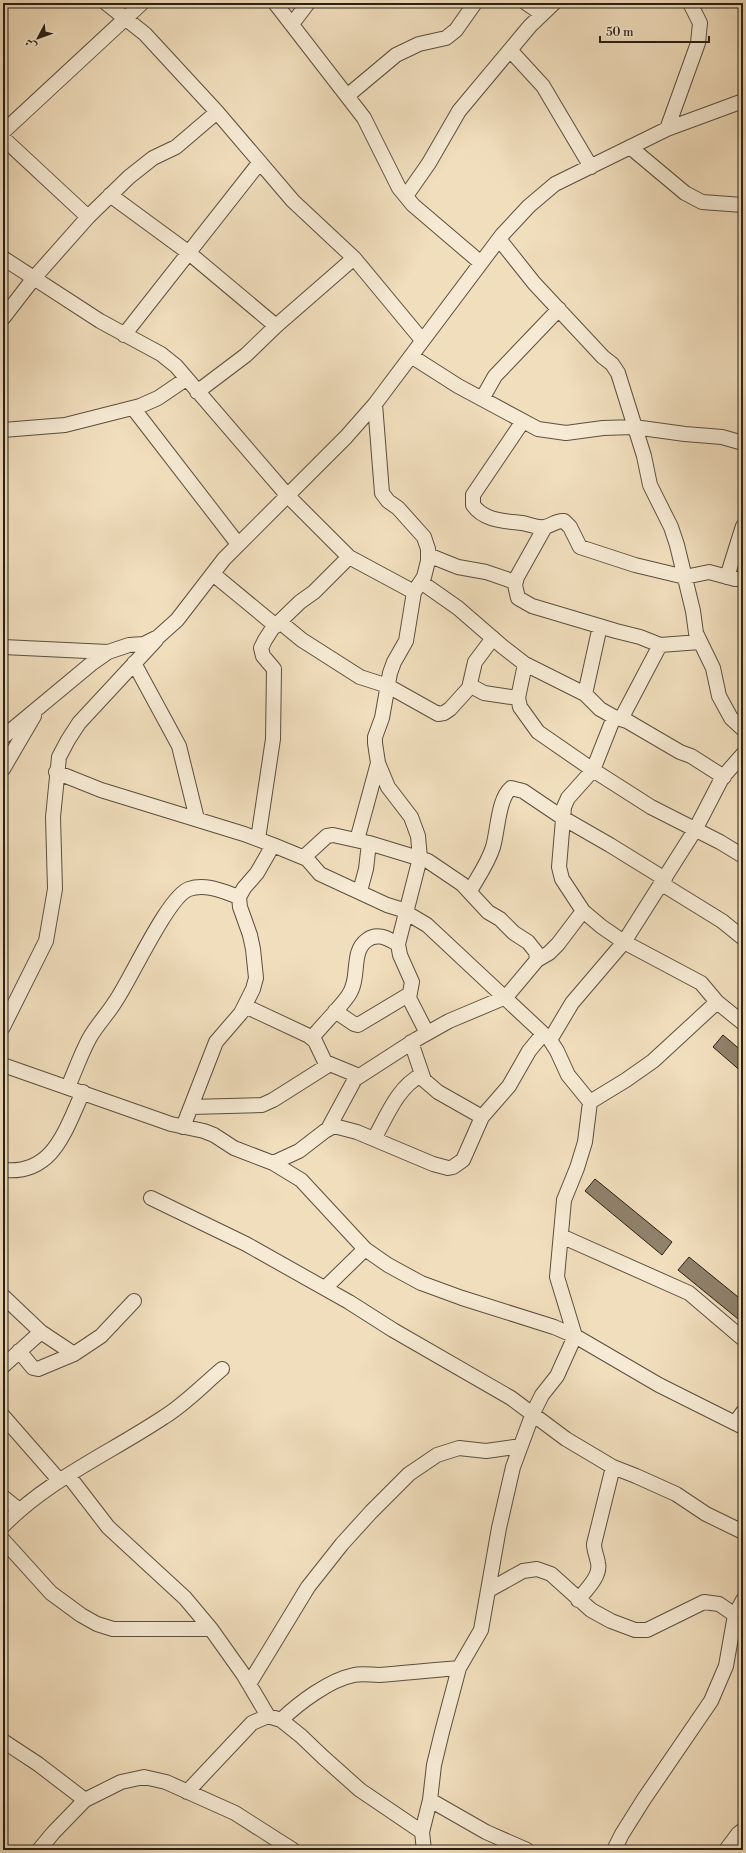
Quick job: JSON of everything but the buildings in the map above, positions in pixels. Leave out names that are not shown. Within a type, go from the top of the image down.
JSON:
[{"type":"street","points":[[106,3],[145,34],[217,112],[293,200],[354,258],[422,340]]},
{"type":"street","points":[[3,132],[142,3]]},
{"type":"street","points":[[275,3],[364,118],[399,188],[413,205],[481,263]]},
{"type":"street","points":[[292,24],[308,3]]},
{"type":"street","points":[[347,96],[396,55],[419,44],[446,38],[456,30],[475,3]]},
{"type":"street","points":[[526,3],[542,14]]},
{"type":"street","points":[[406,196],[429,163],[459,111],[530,26],[554,3]]},
{"type":"street","points":[[667,129],[698,43],[700,23],[690,3]]},
{"type":"street","points":[[510,50],[543,86],[591,167]]},
{"type":"street","points":[[3,1027],[46,941],[55,889],[53,817],[56,772],[59,757],[79,723],[158,637],[177,620],[238,544],[346,437],[374,404],[499,239],[529,206],[555,184],[630,147],[667,129],[743,101]]},
{"type":"street","points":[[3,318],[34,278],[88,217],[110,195],[129,177],[153,158],[176,147],[217,112]]},
{"type":"street","points":[[3,138],[88,217]]},
{"type":"street","points":[[630,147],[685,193],[702,202],[743,205]]},
{"type":"street","points":[[124,335],[260,162]]},
{"type":"street","points":[[110,195],[188,253],[276,326]]},
{"type":"street","points":[[499,239],[534,283],[603,357],[612,364],[618,373],[644,456],[650,485],[671,527],[685,577],[696,632],[713,668],[719,696],[731,718],[743,729]]},
{"type":"street","points":[[3,258],[100,321],[161,354],[176,366],[287,495],[348,557],[417,587],[458,608],[525,664],[585,694],[600,709],[627,721],[660,739],[680,752],[691,756],[724,777]]},
{"type":"street","points":[[197,392],[246,355],[276,326],[354,258]]},
{"type":"street","points":[[482,399],[495,376],[559,309]]},
{"type":"street","points":[[411,356],[482,399],[538,430],[557,433],[634,427],[722,437],[743,443]]},
{"type":"street","points":[[3,430],[66,425],[133,408],[158,398],[186,379]]},
{"type":"street","points":[[374,404],[382,493],[388,501],[398,508],[424,537],[428,549],[427,566],[417,587],[406,641],[394,662],[382,718],[375,736],[378,763],[388,787],[411,817],[418,836],[420,858],[398,944],[400,955],[412,982],[408,995],[410,1002],[428,1033]]},
{"type":"street","points":[[133,408],[238,544]]},
{"type":"street","points":[[523,421],[473,495],[472,502],[476,508],[490,518],[510,523],[545,527],[558,521],[564,521],[573,533],[575,541],[580,547],[635,565],[685,577],[709,572],[727,577],[743,579]]},
{"type":"street","points":[[727,577],[743,526]]},
{"type":"street","points":[[545,527],[515,582],[518,598],[532,606],[640,637],[660,645],[700,642]]},
{"type":"street","points":[[428,555],[458,567],[486,572],[515,582]]},
{"type":"street","points":[[258,839],[274,739],[274,669],[261,652],[265,640],[278,624],[300,602],[314,592],[348,557]]},
{"type":"street","points":[[213,574],[278,624],[360,677],[388,686],[438,714],[444,713],[450,709],[469,688],[476,662],[493,638]]},
{"type":"street","points":[[585,694],[600,626]]},
{"type":"street","points":[[3,737],[91,664],[108,652],[129,645],[144,644],[158,637]]},
{"type":"street","points":[[660,645],[618,718],[593,770],[568,798],[564,807],[559,867],[562,879],[583,911],[624,942],[701,983],[717,1002],[743,1023]]},
{"type":"street","points":[[3,647],[108,652]]},
{"type":"street","points":[[134,663],[179,746],[196,819]]},
{"type":"street","points":[[525,664],[518,698],[520,707],[538,732],[593,770],[652,807],[720,842],[743,856]]},
{"type":"street","points":[[469,688],[473,687],[484,693],[518,698]]},
{"type":"street","points":[[3,769],[39,707]]},
{"type":"street","points":[[272,1163],[299,1151],[334,1126],[341,1127],[374,1139],[433,1164],[448,1168],[453,1167],[463,1160],[482,1117],[509,1086],[529,1051],[547,1037],[572,1003],[624,942],[695,830],[724,777],[743,754]]},
{"type":"street","points":[[360,891],[366,869],[363,842],[378,763]]},
{"type":"street","points":[[56,772],[101,790],[274,845],[304,858],[320,874],[405,912],[427,925],[506,997],[547,1037],[568,1075],[590,1102],[585,1142],[577,1168],[564,1200],[558,1277],[575,1336],[557,1376],[542,1395],[533,1414],[513,1468],[499,1528],[481,1630],[459,1668],[434,1765],[430,1800],[422,1832],[424,1850]]},
{"type":"street","points":[[470,891],[486,864],[493,848],[504,796],[510,788],[523,791],[563,818],[610,844],[722,921],[743,938]]},
{"type":"street","points":[[304,858],[327,836],[333,836],[363,842],[428,861],[470,891],[488,912],[500,919],[518,936],[528,942],[536,952],[537,960]]},
{"type":"street","points":[[184,1127],[216,1042],[245,1006],[253,989],[256,978],[250,935],[240,907],[240,897],[244,888],[257,873],[274,845]]},
{"type":"street","points":[[68,1087],[89,1039],[116,1002],[142,953],[171,907],[189,889],[203,887],[216,889],[240,897]]},
{"type":"street","points":[[328,1129],[350,1087],[359,1076],[411,1042],[449,1021],[506,997],[537,960],[550,953],[583,911]]},
{"type":"street","points":[[312,1038],[348,997],[357,970],[357,955],[360,946],[375,936],[380,936],[398,944]]},
{"type":"street","points":[[335,1011],[354,1024],[358,1025],[408,995]]},
{"type":"street","points":[[590,1102],[653,1061],[717,1002]]},
{"type":"street","points":[[245,1006],[312,1038],[315,1041],[325,1062],[359,1076]]},
{"type":"street","points":[[411,1042],[421,1068],[421,1075],[424,1080],[438,1092],[482,1117]]},
{"type":"street","points":[[191,1107],[262,1105],[273,1100],[330,1064]]},
{"type":"street","points":[[3,1065],[184,1127],[214,1135],[234,1148],[272,1163],[301,1180],[365,1249],[421,1283],[462,1298],[554,1327],[575,1336],[659,1385],[740,1421]]},
{"type":"street","points":[[374,1139],[401,1091],[411,1080],[421,1075]]},
{"type":"street","points":[[3,1170],[15,1172],[29,1169],[48,1157],[57,1147],[83,1092]]},
{"type":"street","points":[[151,1198],[246,1244],[349,1302],[393,1330],[511,1398],[566,1439],[613,1467],[676,1494],[706,1514],[743,1532]]},
{"type":"street","points":[[561,1236],[689,1293],[743,1339]]},
{"type":"street","points":[[324,1288],[365,1249]]},
{"type":"street","points":[[3,1296],[41,1332],[74,1354]]},
{"type":"street","points":[[19,1351],[33,1368],[38,1369],[74,1354],[101,1336],[134,1301]]},
{"type":"street","points":[[3,1366],[41,1332]]},
{"type":"street","points":[[3,1526],[19,1510],[64,1477],[165,1416],[222,1369]]},
{"type":"street","points":[[3,1416],[64,1477],[108,1526],[185,1598],[211,1629],[248,1684],[275,1718],[302,1736],[323,1758],[360,1790],[422,1832]]},
{"type":"street","points":[[248,1684],[308,1587],[342,1544],[371,1512],[410,1474],[436,1455],[459,1448],[486,1451],[521,1446]]},
{"type":"street","points":[[578,1600],[598,1572],[594,1544],[613,1467]]},
{"type":"street","points":[[3,1497],[19,1510]]},
{"type":"street","points":[[3,1540],[51,1593],[81,1615],[97,1624],[113,1629],[211,1629]]},
{"type":"street","points":[[489,1590],[523,1571],[537,1569],[551,1574],[578,1600],[591,1610],[611,1621],[635,1630],[647,1630],[704,1602],[719,1604],[735,1615]]},
{"type":"street","points":[[614,1850],[622,1834],[644,1799],[711,1701],[726,1666],[735,1615],[743,1600]]},
{"type":"street","points":[[187,1792],[252,1723],[275,1718],[340,1680],[355,1675],[378,1675],[459,1668]]},
{"type":"street","points":[[3,1741],[38,1764],[85,1800]]},
{"type":"street","points":[[39,1850],[52,1833],[85,1800],[121,1782],[144,1777],[166,1782],[235,1813],[277,1846],[294,1850]]},
{"type":"street","points":[[430,1800],[486,1832],[527,1850]]},
{"type":"street","points":[[726,1850],[738,1834],[743,1830]]}]
